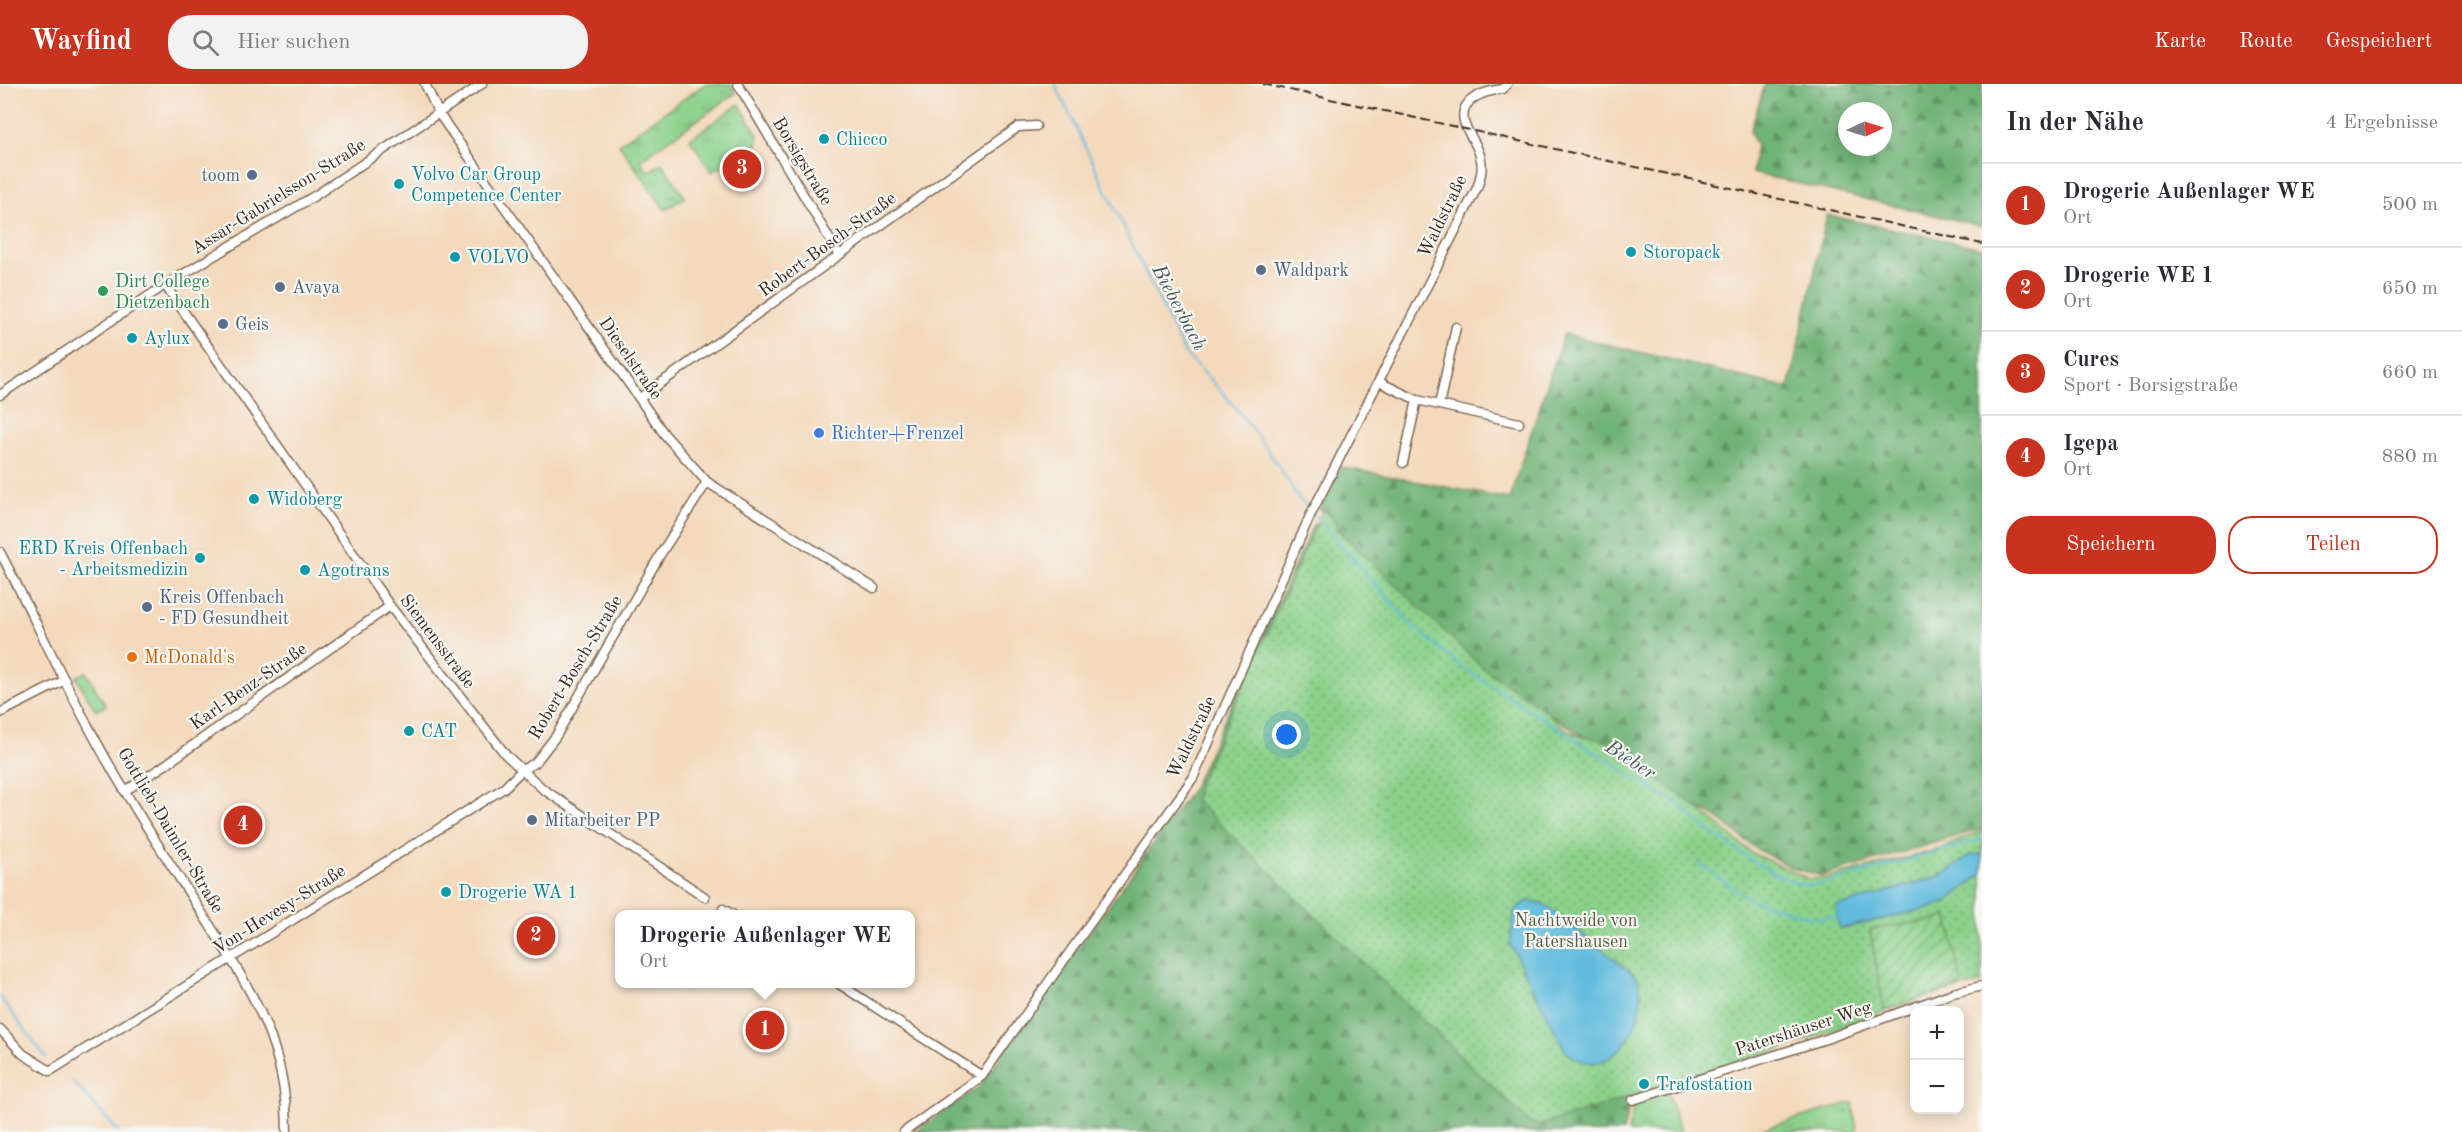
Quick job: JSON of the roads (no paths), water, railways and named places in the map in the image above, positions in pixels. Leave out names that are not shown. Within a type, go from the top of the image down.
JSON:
[{"type":"street","name":"Dieselstraße","points":[[425,84],[439,114],[640,398],[671,441],[707,482],[874,588]]},
{"type":"street","name":"Assar-Gabrielsson-Straße","points":[[0,395],[165,285],[316,195],[482,84]]},
{"type":"street","name":"Borsigstraße","points":[[738,84],[839,255]]},
{"type":"street","name":"Waldstraße","points":[[904,1132],[982,1076],[1193,778],[1313,512],[1480,177],[1479,149],[1464,120],[1467,105],[1477,94],[1503,89],[1507,84]]},
{"type":"street","name":"Robert-Bosch-Straße","points":[[640,398],[1018,127],[1036,126]]},
{"type":"street","name":"Siemensstraße","points":[[165,285],[390,606],[506,755],[543,789],[705,897]]},
{"type":"street","points":[[1439,405],[1456,327]]},
{"type":"street","points":[[1379,382],[1417,400],[1519,423]]},
{"type":"street","points":[[1403,463],[1417,400]]},
{"type":"street","name":"Robert-Bosch-Straße","points":[[522,770],[535,763],[556,736],[660,555],[707,482]]},
{"type":"street","name":"Gottlieb-Daimler-Straße","points":[[0,552],[125,791],[252,993],[273,1041],[285,1091],[287,1132]]},
{"type":"street","name":"Karl-Benz-Straße","points":[[125,791],[390,606]]},
{"type":"street","points":[[0,713],[65,680]]},
{"type":"street","name":"Von-Hevesy-Straße","points":[[0,1029],[23,1054],[50,1071],[504,788],[522,770]]},
{"type":"street","name":"Patershäuser Weg","points":[[1633,1100],[1826,1039],[1953,993],[1982,986]]},
{"type":"street","points":[[845,988],[982,1076]]},
{"type":"water","points":[[1982,854],[1982,874],[1949,900],[1934,907],[1839,929],[1836,907],[1943,875],[1970,855]]},
{"type":"water","points":[[1528,901],[1543,903],[1637,977],[1641,995],[1635,1025],[1628,1039],[1608,1059],[1595,1062],[1581,1061],[1566,1052],[1510,944],[1514,913],[1519,906]]},
{"type":"waterway","name":"Bieberbach","points":[[1055,84],[1185,354],[1218,387],[1247,422],[1299,499],[1310,510]]},
{"type":"waterway","name":"Bieber","points":[[1314,514],[1411,625],[1465,669],[1675,803],[1739,852],[1777,874],[1794,882],[1809,885],[1823,884],[1982,839]]},
{"type":"waterway","points":[[1698,863],[1749,899],[1815,919],[1839,916]]},
{"type":"waterway","points":[[0,997],[46,1058]]},
{"type":"waterway","points":[[72,1081],[119,1132]]},
{"type":"railway","points":[[1263,84],[1982,244]]},
{"type":"place","name":"Chicco","points":[[824,139]]},
{"type":"place","name":"Cures","points":[[742,169]]},
{"type":"place","name":"toom","points":[[252,175]]},
{"type":"place","name":"Volvo Car Group Competence Center","points":[[399,184]]},
{"type":"place","name":"Storopack","points":[[1631,252]]},
{"type":"place","name":"VOLVO","points":[[455,257]]},
{"type":"place","name":"Waldpark","points":[[1261,270]]},
{"type":"place","name":"Avaya","points":[[280,287]]},
{"type":"place","name":"Dirt College Dietzenbach","points":[[103,291]]},
{"type":"place","name":"Geis","points":[[223,324]]},
{"type":"place","name":"Aylux","points":[[132,338]]},
{"type":"place","name":"Richter+Frenzel","points":[[819,433]]},
{"type":"place","name":"Widoberg","points":[[254,499]]},
{"type":"place","name":"ERD Kreis Offenbach - Arbeitsmedizin","points":[[200,558]]},
{"type":"place","name":"Agotrans","points":[[305,570]]},
{"type":"place","name":"Kreis Offenbach - FD Gesundheit","points":[[147,607]]},
{"type":"place","name":"McDonald's","points":[[132,657]]},
{"type":"place","name":"CAT","points":[[409,731]]},
{"type":"place","name":"Mitarbeiter PP","points":[[532,820]]},
{"type":"place","name":"Igepa","points":[[243,825]]},
{"type":"place","name":"Drogerie WA 1","points":[[446,892]]},
{"type":"place","name":"Drogerie WE 1","points":[[536,936]]},
{"type":"place","name":"Drogerie Außenlager WE","points":[[765,1030]]},
{"type":"place","name":"Trafostation","points":[[1644,1084]]},
{"type":"park label","name":"Nachtweide von Patershausen","points":[[1576,930]]}]
